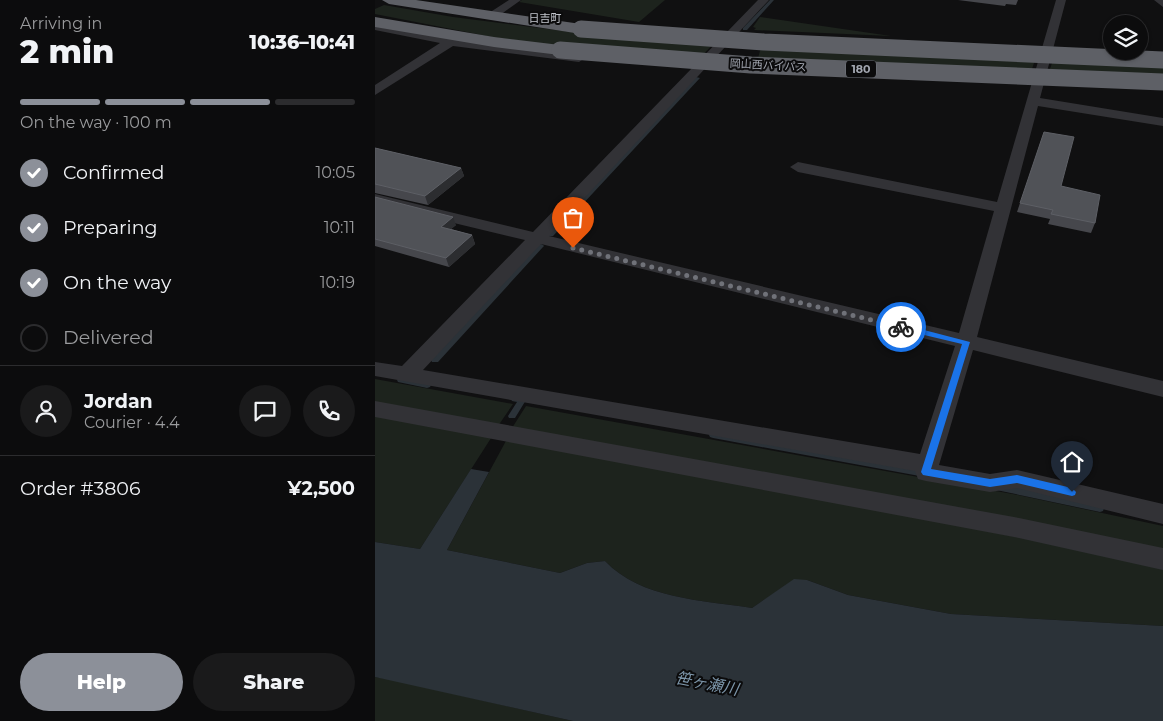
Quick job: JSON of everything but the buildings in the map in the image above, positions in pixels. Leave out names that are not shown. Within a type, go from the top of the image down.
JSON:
[{"type":"highway","name":"岡山西バイパス","points":[[389,0],[495,18],[581,29],[773,43],[1163,60]]},
{"type":"highway","name":"岡山西バイパス","points":[[375,22],[494,42],[560,50],[741,64],[1163,82]]},
{"type":"street","points":[[393,0],[586,25],[730,35],[1163,53]]},
{"type":"street","points":[[496,13],[516,0]]},
{"type":"street","points":[[406,375],[764,0]]},
{"type":"street","points":[[1061,0],[1036,84],[1033,101],[966,342],[926,472],[990,483],[1017,479],[1163,514]]},
{"type":"street","points":[[1159,0],[1163,4]]},
{"type":"street","points":[[375,27],[451,42],[607,62],[1036,84],[1163,88]]},
{"type":"street","points":[[375,92],[451,42]]},
{"type":"street","points":[[1033,101],[1163,122]]},
{"type":"street","points":[[797,167],[1003,208]]},
{"type":"street","points":[[375,199],[1163,389]]},
{"type":"street","points":[[375,369],[928,464]]},
{"type":"street","points":[[375,409],[1019,528],[1163,559]]},
{"type":"shaded area","points":[[522,0],[665,0],[639,22],[519,2]]},
{"type":"shaded area","points":[[384,5],[453,17],[579,33],[720,37],[694,64],[492,37],[375,14],[375,9]]},
{"type":"shaded area","points":[[760,17],[891,36],[754,30],[756,28],[753,27]]},
{"type":"shaded area","points":[[763,40],[1026,50],[1034,53],[1036,57],[1029,78],[1019,81],[755,69]]},
{"type":"shaded area","points":[[1055,54],[1103,55],[1103,60],[1148,60],[1148,56],[1163,56],[1163,87],[1046,81]]},
{"type":"shaded area","points":[[375,379],[513,404],[498,426],[375,405]]},
{"type":"shaded area","points":[[526,406],[1018,495],[1163,526],[1163,554],[512,428]]},
{"type":"shaded area","points":[[375,414],[493,435],[420,549],[375,542]]},
{"type":"shaded area","points":[[507,439],[1163,565],[1163,626],[951,614],[848,595],[807,580],[794,580],[752,608],[693,600],[654,590],[620,574],[605,561],[587,563],[560,573],[447,550]]},
{"type":"shaded area","points":[[375,677],[393,680],[573,721],[375,721]]},
{"type":"water","name":"笹ヶ瀬川","points":[[471,469],[489,472],[447,550],[560,573],[587,563],[605,561],[620,574],[654,590],[693,600],[752,608],[794,579],[807,580],[848,595],[951,614],[1163,626],[1163,721],[573,721],[375,677],[375,542],[420,549]]},
{"type":"waterway","points":[[745,29],[772,0]]},
{"type":"waterway","points":[[551,235],[698,78]]},
{"type":"waterway","points":[[435,360],[541,246]]},
{"type":"waterway","points":[[401,380],[427,385]]},
{"type":"waterway","points":[[512,416],[522,400],[515,399]]},
{"type":"waterway","points":[[713,435],[925,474]]},
{"type":"waterway","points":[[1001,487],[1100,508]]},
{"type":"way so far","points":[[573,248],[901,327]]},
{"type":"district","name":"日吉町","points":[[545,18]]},
{"type":"route","points":[[901,327],[966,342],[926,472],[990,483],[1017,479],[1072,492]]}]
